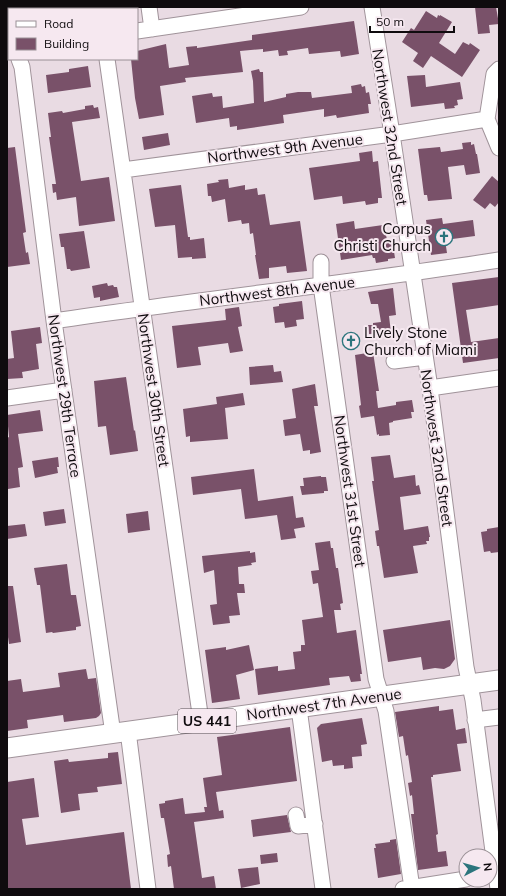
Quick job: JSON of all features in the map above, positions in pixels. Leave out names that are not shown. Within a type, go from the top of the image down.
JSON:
[{"type":"main road","name":"Northwest 7th Avenue","points":[[7,748],[499,680]]},
{"type":"street","points":[[149,7],[152,29]]},
{"type":"street","points":[[138,31],[301,7]]},
{"type":"street","name":"Northwest 32nd Street","points":[[372,7],[430,388],[466,667],[475,720],[490,848]]},
{"type":"street","name":"Northwest 29th Terrace","points":[[19,60],[22,67],[64,390],[120,733]]},
{"type":"street","name":"Northwest 30th Street","points":[[107,60],[201,721]]},
{"type":"street","points":[[499,69],[494,74],[487,118],[499,148]]},
{"type":"street","name":"Northwest 9th Avenue","points":[[123,170],[392,134],[487,118]]},
{"type":"street","name":"Northwest 8th Avenue","points":[[54,321],[143,308],[322,286],[499,260]]},
{"type":"street","name":"Northwest 31st Street","points":[[321,262],[322,286],[376,679],[386,711],[407,888]]},
{"type":"street","points":[[394,361],[425,357]]},
{"type":"street","points":[[430,388],[499,378]]},
{"type":"street","points":[[7,398],[64,390]]},
{"type":"street","points":[[299,708],[323,889]]},
{"type":"street","points":[[475,720],[499,717]]},
{"type":"street","points":[[120,733],[148,889]]},
{"type":"street","points":[[296,815],[298,826],[314,824]]},
{"type":"street","points":[[407,888],[458,880]]},
{"type":"building","points":[[475,7],[496,7],[499,24],[489,25],[490,33],[478,34]]},
{"type":"building","points":[[426,11],[437,18],[438,15],[440,15],[452,22],[439,43],[455,54],[463,42],[469,45],[470,43],[480,50],[462,77],[431,56],[423,68],[413,61],[418,53],[402,42],[411,28],[414,30]]},
{"type":"building","points":[[354,21],[359,54],[341,57],[340,51],[309,54],[308,48],[287,51],[288,55],[279,56],[278,50],[263,52],[263,49],[240,51],[243,72],[185,78],[186,82],[160,86],[164,115],[139,119],[131,60],[138,60],[138,51],[166,44],[169,68],[189,65],[186,47],[197,46],[197,48],[252,40],[252,35]]},
{"type":"building","points":[[88,66],[91,87],[48,93],[46,75],[69,72],[69,69]]},
{"type":"building","points":[[259,69],[260,72],[263,72],[264,102],[286,97],[286,94],[298,92],[311,92],[312,98],[352,93],[351,86],[361,84],[362,87],[365,86],[366,93],[369,92],[371,104],[368,104],[369,113],[337,118],[336,115],[324,117],[324,109],[283,115],[284,123],[237,130],[237,126],[230,127],[229,118],[196,123],[192,96],[212,93],[213,97],[222,96],[223,108],[254,103],[251,71]]},
{"type":"building","points":[[425,75],[426,87],[460,82],[463,99],[457,100],[458,105],[454,106],[455,108],[445,109],[444,103],[411,107],[407,76]]},
{"type":"building","points":[[93,105],[94,108],[98,107],[100,118],[72,122],[81,181],[109,177],[115,221],[79,226],[76,197],[57,200],[56,192],[53,193],[52,184],[56,184],[49,137],[51,137],[48,113],[62,111],[63,113],[85,109],[85,106]]},
{"type":"building","points":[[168,133],[170,145],[144,150],[142,137]]},
{"type":"building","points":[[471,142],[471,145],[474,144],[477,154],[480,173],[466,175],[464,165],[448,167],[452,199],[428,201],[427,195],[424,195],[418,149],[440,147],[441,152],[463,149],[462,143]]},
{"type":"building","points":[[15,147],[26,232],[23,233],[26,253],[28,252],[30,264],[7,267],[7,148]]},
{"type":"building","points":[[372,151],[373,162],[378,161],[382,198],[378,198],[378,203],[366,205],[365,201],[343,204],[342,196],[314,200],[309,168],[360,161],[359,153]]},
{"type":"building","points":[[492,176],[499,182],[499,202],[495,207],[490,203],[485,209],[473,200]]},
{"type":"building","points":[[228,179],[229,188],[245,185],[245,190],[257,188],[258,195],[265,194],[270,225],[300,221],[307,271],[287,273],[286,266],[269,268],[269,278],[259,279],[253,233],[250,234],[249,223],[242,224],[241,220],[228,222],[225,199],[212,202],[211,196],[208,196],[207,184],[219,182],[218,180]]},
{"type":"building","points":[[181,185],[188,237],[190,237],[190,240],[204,238],[206,258],[178,258],[175,225],[155,227],[149,189]]},
{"type":"building","points":[[442,218],[443,224],[473,220],[475,236],[445,240],[447,253],[431,255],[426,220]]},
{"type":"building","points":[[354,221],[355,229],[383,225],[384,235],[386,235],[387,240],[392,239],[395,258],[376,263],[375,258],[373,258],[372,255],[341,260],[336,224]]},
{"type":"building","points":[[84,231],[90,268],[71,271],[70,269],[67,269],[64,247],[61,247],[59,234]]},
{"type":"building","points":[[499,277],[499,305],[466,310],[471,342],[499,338],[499,358],[463,363],[452,283]]},
{"type":"building","points":[[107,283],[108,286],[113,285],[114,287],[117,287],[119,297],[100,301],[100,297],[94,298],[92,286]]},
{"type":"building","points":[[393,288],[396,315],[389,316],[391,333],[369,334],[368,325],[381,322],[378,304],[371,304],[368,292]]},
{"type":"building","points":[[302,301],[304,319],[296,320],[297,326],[285,328],[284,322],[275,323],[273,307],[279,306],[279,304]]},
{"type":"building","points":[[239,307],[242,326],[238,327],[243,351],[230,353],[228,343],[198,347],[201,365],[177,368],[172,326],[226,320],[225,309]]},
{"type":"building","points":[[40,327],[42,343],[36,344],[39,369],[22,372],[23,378],[7,379],[7,359],[14,358],[11,331]]},
{"type":"building","points":[[373,352],[379,391],[376,391],[378,408],[396,405],[396,402],[412,400],[414,412],[411,412],[412,418],[389,423],[390,435],[377,435],[374,416],[361,418],[359,406],[361,405],[355,355]]},
{"type":"building","points":[[273,365],[274,372],[281,371],[283,382],[250,385],[249,367]]},
{"type":"building","points":[[126,377],[138,451],[110,455],[106,426],[98,427],[94,381]]},
{"type":"building","points":[[315,384],[318,406],[314,406],[321,452],[310,454],[310,450],[303,451],[300,434],[285,436],[283,420],[296,418],[292,389]]},
{"type":"building","points":[[243,393],[245,405],[225,408],[228,439],[190,442],[190,436],[186,437],[183,409],[217,404],[216,397]]},
{"type":"building","points":[[40,410],[43,431],[18,434],[23,467],[18,468],[20,487],[8,489],[7,438],[9,437],[7,415]]},
{"type":"building","points":[[390,455],[394,478],[415,475],[416,486],[419,485],[421,494],[400,497],[404,530],[428,526],[430,537],[429,541],[426,541],[427,544],[413,546],[418,573],[384,578],[375,531],[379,530],[372,481],[374,481],[371,457]]},
{"type":"building","points":[[58,457],[58,473],[35,478],[32,461]]},
{"type":"building","points":[[254,469],[258,501],[293,496],[296,518],[303,517],[305,527],[294,529],[296,538],[281,540],[277,515],[245,519],[241,489],[193,495],[191,477]]},
{"type":"building","points":[[321,476],[326,477],[328,491],[324,491],[324,493],[302,495],[300,486],[304,486],[303,478]]},
{"type":"building","points":[[64,509],[66,523],[45,526],[43,512]]},
{"type":"building","points":[[148,511],[150,530],[128,533],[126,514]]},
{"type":"building","points":[[25,524],[27,536],[7,539],[7,526]]},
{"type":"building","points":[[499,527],[499,552],[484,552],[481,532],[487,531],[487,529]]},
{"type":"building","points":[[330,541],[331,548],[333,548],[336,568],[338,568],[343,603],[340,604],[341,610],[334,610],[337,633],[356,630],[362,674],[360,674],[361,681],[351,682],[349,676],[329,678],[330,685],[258,695],[255,669],[278,666],[278,671],[295,669],[293,652],[301,651],[301,645],[305,645],[302,620],[323,617],[318,583],[313,584],[311,571],[319,570],[315,543]]},
{"type":"building","points":[[250,551],[250,553],[255,552],[256,562],[251,563],[252,565],[238,567],[239,584],[244,584],[245,593],[237,593],[240,615],[229,616],[230,623],[213,625],[210,605],[217,604],[214,570],[204,573],[202,556]]},
{"type":"building","points":[[67,564],[71,595],[76,595],[81,626],[76,627],[76,630],[46,633],[40,585],[37,585],[34,568]]},
{"type":"building","points":[[7,586],[13,586],[21,642],[9,644],[7,630]]},
{"type":"building","points":[[450,620],[455,659],[450,666],[444,669],[435,668],[423,670],[421,657],[388,662],[383,630]]},
{"type":"building","points":[[249,645],[254,670],[236,675],[240,699],[212,703],[205,650],[226,647],[226,650]]},
{"type":"building","points":[[86,669],[88,679],[96,678],[101,713],[99,716],[96,718],[64,722],[63,715],[27,720],[28,728],[7,731],[7,681],[21,679],[23,692],[60,687],[58,673]]},
{"type":"building","points":[[439,706],[439,711],[453,709],[456,730],[465,728],[467,743],[457,744],[461,771],[433,775],[433,777],[431,777],[438,834],[436,835],[438,852],[446,851],[448,866],[418,870],[411,814],[414,814],[412,795],[410,796],[408,783],[412,782],[408,755],[406,756],[403,736],[399,737],[395,712]]},
{"type":"building","points":[[362,718],[367,744],[361,745],[362,756],[352,757],[353,768],[344,769],[344,765],[333,766],[332,760],[322,762],[317,728],[321,724]]},
{"type":"building","points":[[290,727],[297,781],[216,792],[219,811],[223,810],[224,818],[194,822],[202,878],[214,876],[216,889],[174,889],[171,866],[168,867],[167,855],[170,854],[164,818],[161,818],[159,804],[165,803],[165,801],[183,798],[185,814],[205,812],[204,807],[207,807],[203,778],[222,775],[217,737]]},
{"type":"building","points":[[118,752],[122,784],[97,787],[98,792],[78,794],[80,810],[61,813],[54,761],[68,759],[69,762],[108,758],[108,753]]},
{"type":"building","points":[[34,778],[39,817],[22,819],[26,845],[124,832],[131,889],[7,889],[7,782]]},
{"type":"building","points":[[287,815],[291,832],[253,837],[251,820]]},
{"type":"building","points":[[396,839],[401,874],[378,878],[374,848],[376,848],[375,844],[390,842],[390,840]]},
{"type":"building","points":[[277,853],[278,862],[261,864],[260,855]]},
{"type":"building","points":[[258,867],[260,884],[241,888],[238,869]]},
{"type":"place","name":"Corpus Christi Church","points":[[444,237]]},
{"type":"place","name":"Lively Stone Church of Miami","points":[[351,341]]}]
